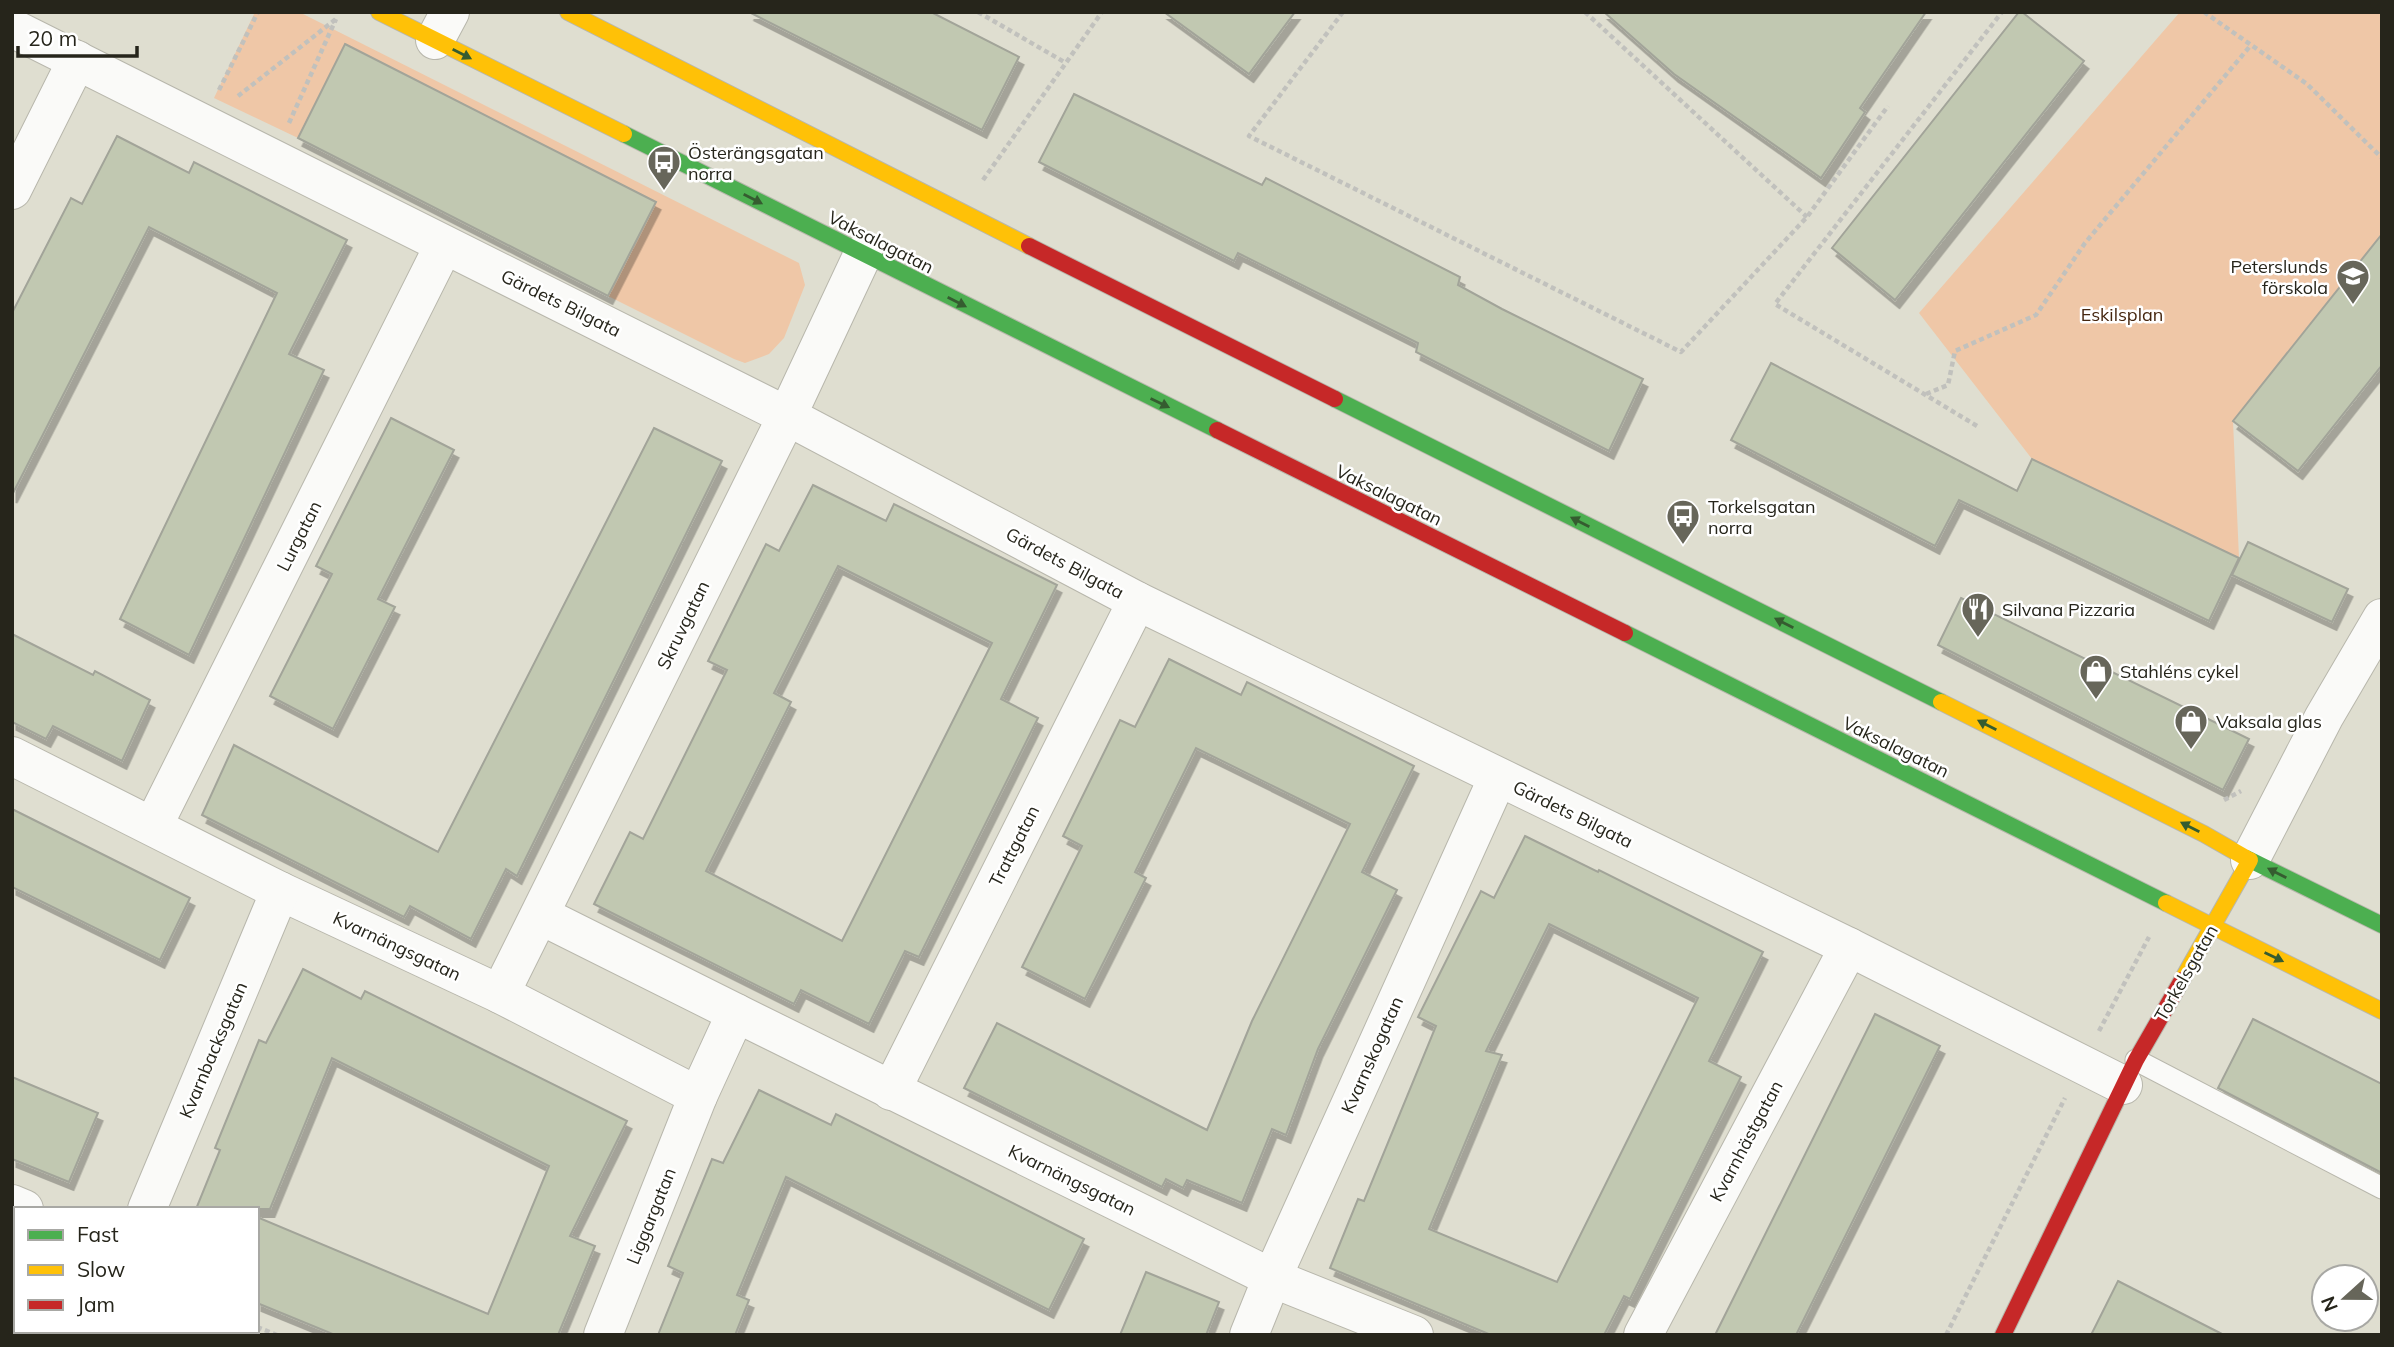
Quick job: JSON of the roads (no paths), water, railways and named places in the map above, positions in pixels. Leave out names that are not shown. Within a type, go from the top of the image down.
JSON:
[{"type":"main road","name":"Vaksalagatan","points":[[379,12],[442,26],[863,254],[2382,1011]]},
{"type":"main road","points":[[568,12],[2382,925]]},
{"type":"main road","name":"Torkelsgatan","points":[[2009,1333],[2130,1072],[2250,860]]},
{"type":"street","name":"Gärdets Bilgata","points":[[12,28],[787,416],[1137,601],[1849,947],[2082,1064],[2130,1072]]},
{"type":"street","points":[[12,190],[77,60]]},
{"type":"street","name":"Lurgatan","points":[[153,826],[444,245]]},
{"type":"street","name":"Skruvgatan","points":[[500,995],[787,416],[863,254]]},
{"type":"street","name":"Trattgatan","points":[[891,1091],[1137,601]]},
{"type":"street","name":"Torkelsgatan","points":[[2250,860],[2324,717],[2382,618]]},
{"type":"street","name":"Kvarnängsgatan","points":[[12,756],[280,891],[500,995],[698,1096]]},
{"type":"street","name":"Kvarnskogatan","points":[[1249,1335],[1272,1278],[1497,777]]},
{"type":"street","name":"Kvarnbacksgatan","points":[[148,1207],[280,891]]},
{"type":"street","name":"Kvarnängsgatan","points":[[540,915],[1272,1278],[1414,1335]]},
{"type":"street","name":"Kvarnhästgatan","points":[[1643,1335],[1849,947]]},
{"type":"street","points":[[698,1096],[736,1013]]},
{"type":"street","name":"Liggargatan","points":[[603,1335],[698,1096]]},
{"type":"lane","points":[[2130,1072],[2382,1188]]},
{"type":"place","name":"Österängsgatan norra","points":[[664,192]]},
{"type":"place","name":"Peterslunds förskola","points":[[2353,306]]},
{"type":"place","name":"Torkelsgatan norra","points":[[1683,546]]},
{"type":"place","name":"Silvana Pizzaria","points":[[1978,639]]},
{"type":"place","name":"Stahléns cykel","points":[[2096,701]]},
{"type":"place","name":"Vaksala glas","points":[[2191,751]]},
{"type":"park label","name":"Eskilsplan","points":[[2122,314]]}]
